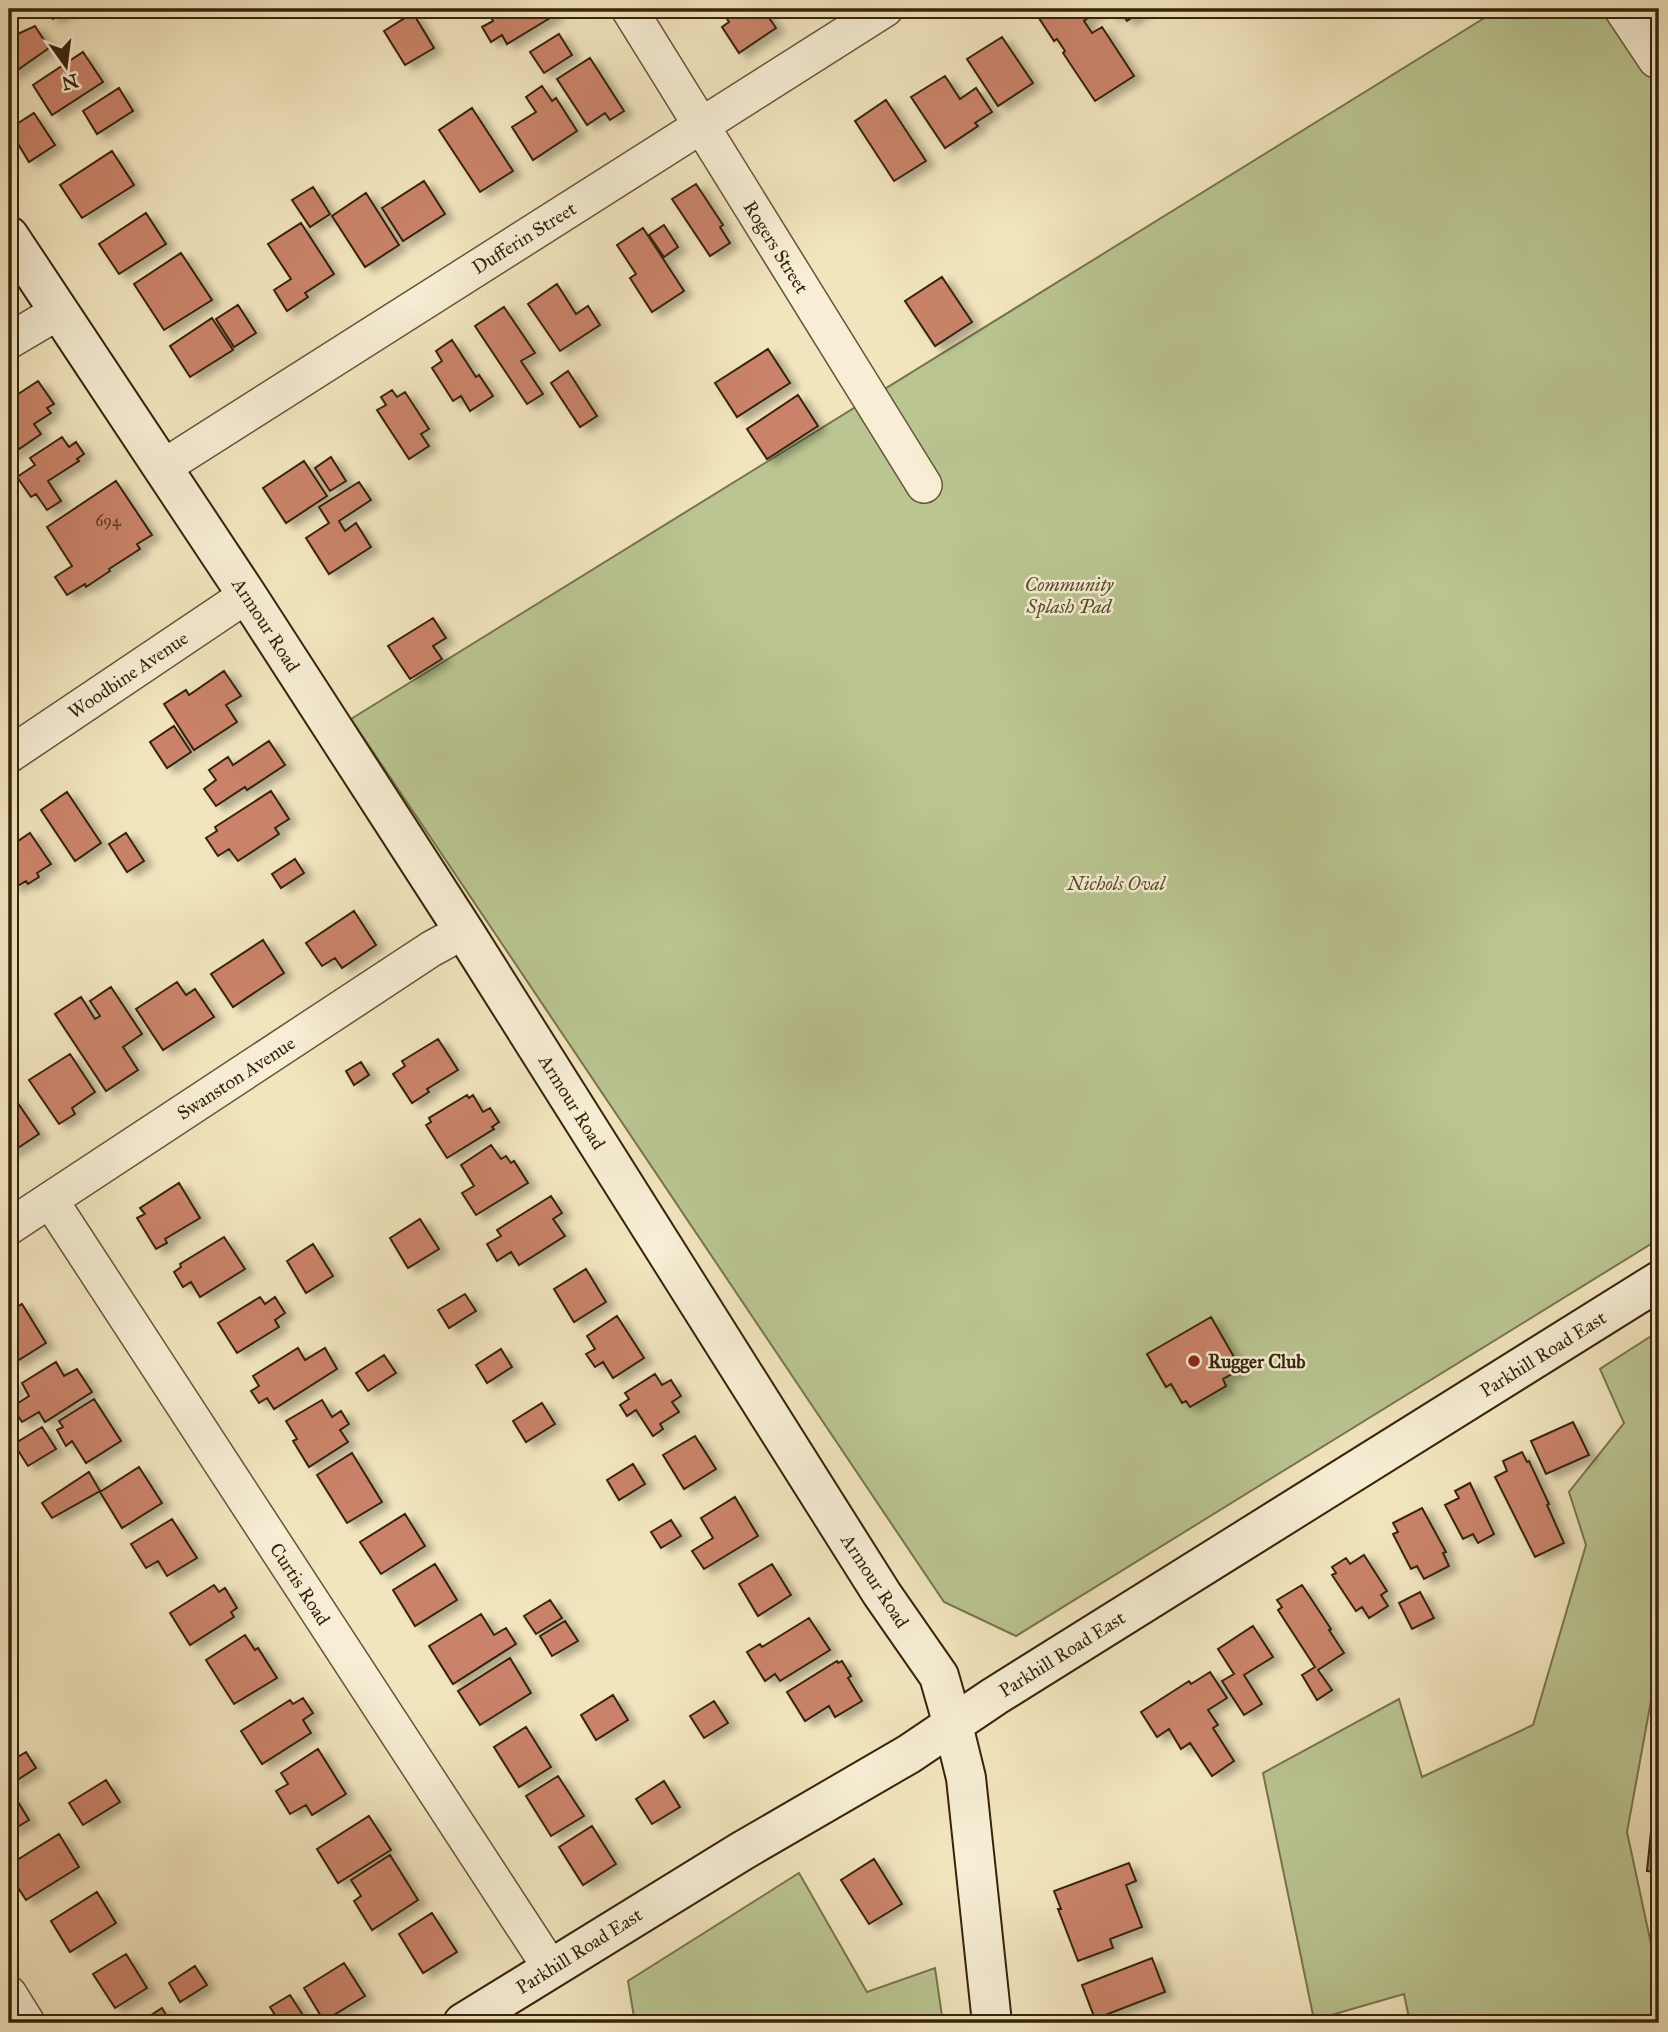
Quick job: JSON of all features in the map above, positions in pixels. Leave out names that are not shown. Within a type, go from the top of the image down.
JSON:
[{"type":"main road","name":"Armour Road","points":[[9,236],[247,595],[464,931],[875,1583],[939,1676],[966,1778],[992,2023]]},
{"type":"main road","name":"Parkhill Road East","points":[[463,2023],[550,1967],[953,1725],[995,1696],[1659,1281]]},
{"type":"street","name":"Rogers Street","points":[[629,9],[924,485]]},
{"type":"street","name":"Dufferin Street","points":[[162,468],[885,9]]},
{"type":"street","points":[[1622,9],[1656,60]]},
{"type":"street","points":[[9,341],[58,312]]},
{"type":"street","name":"Woodbine Avenue","points":[[9,755],[247,595]]},
{"type":"street","name":"Swanston Avenue","points":[[9,1227],[420,957],[464,931]]},
{"type":"street","name":"Curtis Road","points":[[50,1200],[550,1967]]},
{"type":"street","points":[[9,1994],[27,2023]]},
{"type":"green space","name":"Nichols Oval","points":[[1499,9],[1659,9],[1659,1239],[1016,1636],[944,1602],[351,719]]},
{"type":"green space","points":[[1659,1331],[1659,1657],[1627,1832],[1659,1981],[1659,2023],[1410,2023],[1404,1994],[1314,2020],[1263,1773],[1399,1699],[1422,1777],[1533,1725],[1586,1545],[1569,1492],[1624,1423],[1600,1369]]},
{"type":"green space","points":[[799,1873],[867,1992],[935,1968],[943,2023],[635,2023],[628,1981]]},
{"type":"building","points":[[46,9],[69,9],[53,19]]},
{"type":"building","points":[[486,9],[551,9],[555,15],[507,44],[502,35],[491,42],[482,27],[493,21]]},
{"type":"building","points":[[721,9],[763,9],[776,28],[739,53],[722,27],[729,22]]},
{"type":"building","points":[[1033,9],[1100,9],[1084,21],[1092,33],[1102,27],[1134,76],[1095,101],[1063,53],[1065,51],[1057,39],[1054,41]]},
{"type":"building","points":[[1108,9],[1144,10],[1127,21],[1120,11],[1112,16]]},
{"type":"building","points":[[413,13],[434,48],[405,65],[384,31]]},
{"type":"building","points":[[35,26],[49,48],[9,76],[9,38]]},
{"type":"building","points":[[559,34],[572,55],[544,73],[530,52]]},
{"type":"building","points":[[1002,37],[1033,83],[998,106],[967,59]]},
{"type":"building","points":[[83,52],[103,82],[52,115],[33,85]]},
{"type":"building","points":[[590,58],[624,111],[610,120],[605,113],[587,125],[557,79]]},
{"type":"building","points":[[945,76],[960,99],[976,88],[992,112],[975,123],[978,126],[945,148],[911,97]]},
{"type":"building","points":[[542,86],[552,101],[556,98],[577,131],[533,160],[512,127],[536,112],[526,97]]},
{"type":"building","points":[[119,88],[133,111],[97,134],[83,111]]},
{"type":"building","points":[[886,100],[926,161],[894,181],[855,121]]},
{"type":"building","points":[[472,108],[513,171],[480,192],[439,130]]},
{"type":"building","points":[[34,113],[55,145],[29,162],[9,129]]},
{"type":"building","points":[[112,151],[134,185],[82,218],[60,185]]},
{"type":"building","points":[[424,181],[445,214],[403,241],[382,208]]},
{"type":"building","points":[[696,184],[723,225],[720,227],[730,243],[710,256],[672,199]]},
{"type":"building","points":[[313,187],[330,214],[310,227],[292,200]]},
{"type":"building","points":[[366,193],[399,245],[365,267],[332,216]]},
{"type":"building","points":[[146,213],[166,244],[119,274],[99,244]]},
{"type":"building","points":[[301,223],[334,274],[305,293],[308,297],[287,311],[274,290],[291,279],[268,244]]},
{"type":"building","points":[[664,225],[678,247],[664,257],[649,235]]},
{"type":"building","points":[[643,228],[684,291],[652,312],[630,278],[636,274],[617,245]]},
{"type":"building","points":[[181,253],[212,300],[164,330],[134,284]]},
{"type":"building","points":[[942,277],[972,322],[935,346],[905,301]]},
{"type":"building","points":[[557,284],[576,314],[588,306],[600,325],[560,351],[528,304]]},
{"type":"building","points":[[238,305],[256,333],[234,347],[216,319]]},
{"type":"building","points":[[504,307],[535,353],[521,361],[543,394],[527,404],[475,326]]},
{"type":"building","points":[[212,318],[233,350],[190,377],[170,346]]},
{"type":"building","points":[[452,340],[476,377],[479,375],[493,396],[470,411],[461,396],[453,401],[432,368],[442,361],[436,351]]},
{"type":"building","points":[[768,349],[790,383],[737,417],[715,383]]},
{"type":"building","points":[[568,371],[597,416],[580,427],[551,383]]},
{"type":"building","points":[[38,381],[54,404],[47,408],[51,413],[34,424],[41,434],[9,456],[9,400]]},
{"type":"building","points":[[392,390],[397,397],[405,392],[429,429],[421,434],[429,446],[409,459],[377,410],[386,405],[381,397]]},
{"type":"building","points":[[798,395],[818,426],[767,459],[747,429]]},
{"type":"building","points":[[62,437],[69,447],[76,442],[84,454],[77,459],[79,461],[48,481],[61,501],[47,510],[36,494],[31,497],[17,477],[35,465],[30,458]]},
{"type":"building","points":[[331,457],[346,481],[330,491],[315,468]]},
{"type":"building","points":[[304,461],[327,496],[286,523],[263,488]]},
{"type":"building","points":[[116,481],[152,535],[137,544],[140,549],[109,569],[110,571],[86,587],[85,584],[67,595],[55,577],[72,566],[47,527]]},
{"type":"building","points":[[359,482],[371,500],[339,521],[345,531],[356,523],[371,547],[329,574],[306,538],[329,523],[319,507]]},
{"type":"building","points":[[433,618],[446,638],[433,646],[442,659],[410,679],[388,646]]},
{"type":"building","points":[[224,671],[241,696],[226,705],[237,722],[194,750],[164,704],[186,690],[189,695]]},
{"type":"building","points":[[174,726],[191,752],[167,768],[150,742]]},
{"type":"building","points":[[269,741],[285,765],[216,806],[204,789],[216,780],[209,770],[228,757],[233,765]]},
{"type":"building","points":[[271,791],[289,819],[275,828],[279,834],[238,861],[229,849],[218,856],[206,838],[217,831],[215,827]]},
{"type":"building","points":[[67,792],[101,843],[75,861],[41,810]]},
{"type":"building","points":[[30,833],[51,864],[37,873],[39,877],[14,888],[9,880],[9,837],[14,834],[18,841]]},
{"type":"building","points":[[126,833],[144,861],[127,872],[109,844]]},
{"type":"building","points":[[295,859],[304,873],[281,888],[272,874]]},
{"type":"building","points":[[354,911],[376,945],[342,968],[335,958],[322,966],[306,943]]},
{"type":"building","points":[[263,940],[284,973],[233,1007],[211,974]]},
{"type":"building","points":[[177,982],[186,995],[195,989],[214,1017],[163,1050],[136,1009]]},
{"type":"building","points":[[111,987],[142,1034],[123,1047],[138,1070],[106,1091],[55,1014],[81,997],[95,1019],[100,1016],[90,1001]]},
{"type":"building","points":[[438,1039],[458,1070],[427,1089],[429,1092],[412,1103],[393,1074],[405,1066],[402,1061]]},
{"type":"building","points":[[70,1054],[95,1092],[72,1108],[75,1114],[59,1124],[29,1080]]},
{"type":"building","points":[[361,1062],[369,1075],[354,1085],[346,1071]]},
{"type":"building","points":[[467,1095],[469,1098],[473,1095],[483,1112],[490,1108],[499,1122],[492,1127],[494,1129],[447,1158],[426,1125],[431,1122],[429,1118]]},
{"type":"building","points":[[13,1096],[39,1134],[9,1154],[9,1099]]},
{"type":"building","points":[[491,1145],[501,1159],[506,1156],[511,1163],[514,1161],[528,1183],[476,1215],[462,1193],[474,1186],[461,1165]]},
{"type":"building","points":[[179,1183],[200,1218],[165,1239],[167,1243],[156,1249],[137,1218],[145,1214],[140,1208]]},
{"type":"building","points":[[551,1196],[562,1213],[553,1219],[565,1236],[519,1265],[511,1252],[497,1261],[487,1244],[501,1236],[497,1230]]},
{"type":"building","points":[[420,1219],[439,1249],[408,1268],[390,1238]]},
{"type":"building","points":[[224,1237],[245,1269],[200,1297],[191,1282],[183,1287],[174,1272],[181,1267],[180,1264]]},
{"type":"building","points":[[313,1244],[333,1276],[306,1293],[287,1261]]},
{"type":"building","points":[[586,1269],[606,1302],[574,1322],[554,1289]]},
{"type":"building","points":[[465,1294],[476,1311],[449,1328],[438,1310]]},
{"type":"building","points":[[260,1297],[265,1304],[275,1297],[285,1313],[275,1320],[279,1327],[237,1353],[218,1323]]},
{"type":"building","points":[[22,1304],[46,1343],[14,1363],[9,1355],[9,1312]]},
{"type":"building","points":[[617,1316],[644,1358],[613,1378],[603,1362],[595,1367],[586,1354],[595,1349],[587,1336]]},
{"type":"building","name":"Rugger Club","points":[[1211,1317],[1241,1369],[1223,1379],[1226,1386],[1190,1407],[1186,1401],[1182,1403],[1171,1384],[1166,1387],[1147,1354]]},
{"type":"building","points":[[298,1348],[305,1360],[325,1348],[337,1369],[274,1409],[267,1398],[259,1403],[251,1391],[259,1386],[253,1376]]},
{"type":"building","points":[[501,1349],[512,1367],[487,1383],[476,1365]]},
{"type":"building","points":[[384,1355],[396,1373],[368,1391],[356,1373]]},
{"type":"building","points":[[56,1362],[64,1376],[77,1369],[92,1392],[45,1422],[39,1412],[22,1422],[12,1407],[29,1396],[22,1383]]},
{"type":"building","points":[[655,1374],[662,1385],[671,1380],[681,1396],[672,1402],[679,1412],[660,1424],[663,1429],[653,1436],[636,1410],[627,1416],[620,1405],[629,1399],[625,1393]]},
{"type":"building","points":[[9,1375],[18,1390],[9,1396]]},
{"type":"building","points":[[94,1399],[121,1441],[86,1463],[72,1441],[66,1446],[57,1430],[63,1427],[59,1421]]},
{"type":"building","points":[[322,1400],[332,1417],[341,1411],[349,1424],[340,1430],[348,1442],[309,1467],[293,1441],[297,1439],[286,1421]]},
{"type":"building","points":[[542,1403],[555,1424],[526,1442],[513,1421]]},
{"type":"building","points":[[1573,1422],[1589,1455],[1546,1474],[1531,1441]]},
{"type":"building","points":[[42,1427],[56,1449],[28,1466],[14,1444]]},
{"type":"building","points":[[695,1436],[716,1469],[684,1489],[663,1455]]},
{"type":"building","points":[[1522,1452],[1549,1504],[1547,1505],[1564,1543],[1535,1557],[1495,1477],[1507,1471],[1503,1461]]},
{"type":"building","points":[[352,1453],[382,1502],[347,1523],[317,1475]]},
{"type":"building","points":[[633,1464],[645,1484],[619,1500],[607,1480]]},
{"type":"building","points":[[139,1467],[162,1503],[122,1528],[100,1492]]},
{"type":"building","points":[[89,1472],[100,1491],[52,1518],[42,1503]]},
{"type":"building","points":[[1470,1483],[1494,1534],[1478,1543],[1473,1534],[1463,1539],[1445,1505],[1459,1498],[1455,1491]]},
{"type":"building","points":[[735,1497],[758,1536],[704,1569],[692,1551],[713,1538],[701,1518]]},
{"type":"building","points":[[1422,1508],[1446,1552],[1443,1553],[1449,1566],[1424,1579],[1417,1566],[1411,1569],[1393,1534],[1398,1532],[1393,1523]]},
{"type":"building","points":[[405,1514],[425,1546],[381,1574],[360,1542]]},
{"type":"building","points":[[172,1519],[197,1558],[167,1576],[158,1561],[146,1568],[131,1544]]},
{"type":"building","points":[[671,1520],[681,1536],[661,1548],[651,1532]]},
{"type":"building","points":[[1364,1555],[1387,1591],[1381,1595],[1388,1606],[1369,1618],[1362,1607],[1356,1611],[1332,1575],[1336,1573],[1332,1567],[1346,1558],[1350,1564]]},
{"type":"building","points":[[435,1564],[457,1600],[415,1626],[393,1590]]},
{"type":"building","points":[[772,1564],[791,1595],[758,1616],[739,1584]]},
{"type":"building","points":[[214,1585],[219,1592],[225,1588],[237,1608],[231,1612],[234,1617],[190,1645],[170,1613]]},
{"type":"building","points":[[1302,1585],[1344,1653],[1318,1670],[1332,1690],[1317,1700],[1302,1675],[1315,1667],[1278,1610],[1282,1607],[1277,1600]]},
{"type":"building","points":[[1420,1592],[1434,1618],[1412,1629],[1399,1603]]},
{"type":"building","points":[[550,1600],[562,1618],[536,1634],[524,1616]]},
{"type":"building","points":[[481,1614],[494,1635],[506,1628],[516,1644],[453,1684],[429,1646]]},
{"type":"building","points":[[809,1618],[830,1650],[780,1681],[775,1674],[765,1681],[747,1652],[760,1644],[762,1647]]},
{"type":"building","points":[[565,1621],[578,1641],[552,1656],[540,1636]]},
{"type":"building","points":[[1253,1626],[1273,1657],[1244,1675],[1262,1704],[1244,1715],[1222,1681],[1234,1674],[1218,1649]]},
{"type":"building","points":[[245,1635],[255,1650],[258,1648],[277,1678],[234,1704],[206,1660]]},
{"type":"building","points":[[510,1658],[531,1693],[480,1725],[458,1691]]},
{"type":"building","points":[[837,1661],[842,1661],[851,1676],[848,1678],[862,1701],[835,1717],[829,1706],[805,1721],[787,1692]]},
{"type":"building","points":[[1210,1672],[1227,1698],[1208,1710],[1218,1725],[1213,1728],[1234,1761],[1212,1776],[1190,1743],[1181,1749],[1169,1729],[1157,1737],[1141,1712],[1189,1681],[1191,1684]]},
{"type":"building","points":[[613,1695],[628,1720],[596,1740],[581,1715]]},
{"type":"building","points":[[303,1698],[313,1713],[303,1720],[311,1733],[262,1764],[241,1731],[290,1700],[293,1704]]},
{"type":"building","points":[[714,1701],[728,1723],[704,1738],[690,1716]]},
{"type":"building","points":[[526,1727],[551,1767],[519,1787],[494,1747]]},
{"type":"building","points":[[318,1749],[346,1794],[312,1815],[306,1805],[290,1814],[276,1791],[288,1784],[281,1773]]},
{"type":"building","points":[[26,1752],[36,1768],[11,1784],[9,1762]]},
{"type":"building","points":[[1659,1752],[1659,1872],[1647,1871]]},
{"type":"building","points":[[558,1776],[584,1816],[551,1836],[526,1796]]},
{"type":"building","points":[[106,1780],[120,1802],[83,1825],[69,1803]]},
{"type":"building","points":[[664,1781],[680,1807],[652,1824],[636,1799]]},
{"type":"building","points":[[9,1787],[29,1820],[9,1832]]},
{"type":"building","points":[[369,1816],[391,1850],[338,1883],[317,1849]]},
{"type":"building","points":[[592,1826],[616,1864],[583,1885],[559,1847]]},
{"type":"building","points":[[59,1834],[79,1867],[26,1900],[9,1874],[9,1865]]},
{"type":"building","points":[[390,1855],[418,1900],[372,1930],[354,1901],[361,1896],[351,1880]]},
{"type":"building","points":[[874,1859],[902,1904],[869,1924],[841,1880]]},
{"type":"building","points":[[1129,1863],[1136,1881],[1126,1885],[1142,1927],[1110,1939],[1113,1948],[1078,1961],[1054,1891]]},
{"type":"building","points":[[97,1892],[116,1923],[70,1952],[51,1921]]},
{"type":"building","points":[[432,1913],[457,1952],[423,1973],[399,1934]]},
{"type":"building","points":[[126,1954],[147,1988],[115,2008],[93,1974]]},
{"type":"building","points":[[1152,1958],[1165,1992],[1095,2019],[1082,1985]]},
{"type":"building","points":[[344,1963],[365,1996],[324,2021],[304,1988]]},
{"type":"building","points":[[195,1966],[207,1985],[180,2002],[169,1983]]},
{"type":"building","points":[[290,1995],[308,2023],[280,2023],[270,2007]]},
{"type":"building","points":[[162,2008],[171,2023],[139,2023]]},
{"type":"place","name":"Rugger Club","points":[[1194,1361]]},
{"type":"park label","name":"Community Splash Pad","points":[[1069,595]]}]
